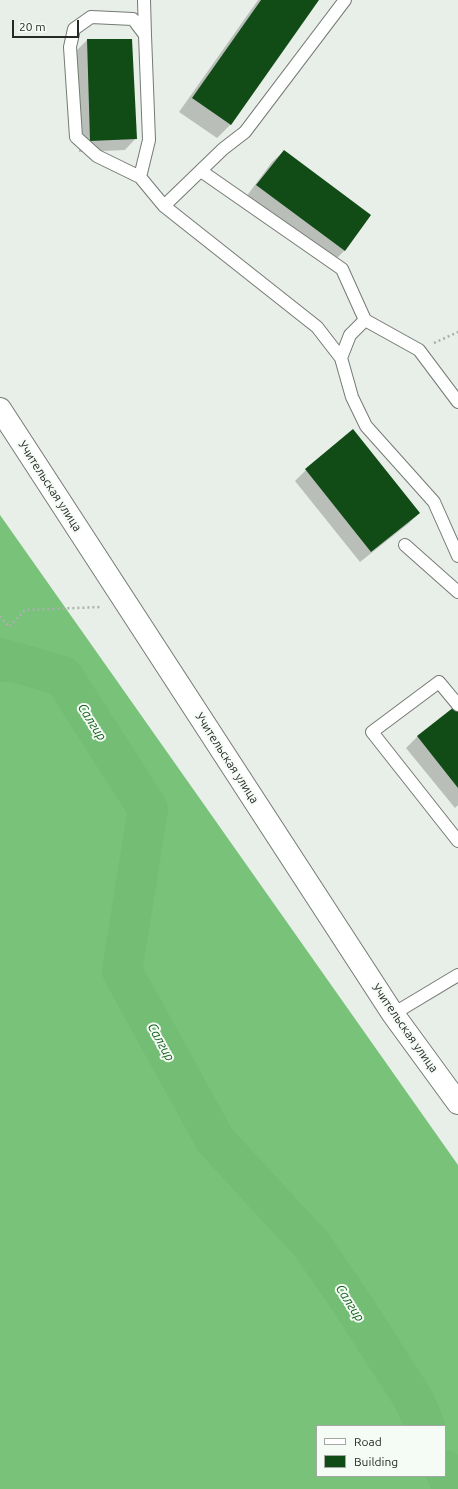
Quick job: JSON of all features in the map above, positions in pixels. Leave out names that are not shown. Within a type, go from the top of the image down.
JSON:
[{"type":"street","name":"Учительская улица","points":[[0,409],[393,1014],[458,1103]]},
{"type":"lane","points":[[140,177],[149,140],[144,0]]},
{"type":"lane","points":[[164,206],[223,149],[245,132],[345,0]]},
{"type":"lane","points":[[145,35],[133,19],[91,17],[74,29],[70,47],[76,137],[97,156],[140,177],[164,206],[318,327],[341,358],[352,397],[366,426],[434,502],[458,556]]},
{"type":"lane","points":[[201,171],[342,269],[365,320],[419,350],[458,402]]},
{"type":"lane","points":[[341,358],[350,334],[365,320]]},
{"type":"lane","points":[[405,545],[458,592]]},
{"type":"lane","points":[[458,705],[439,682],[372,732],[458,841]]},
{"type":"lane","points":[[393,1014],[458,975]]},
{"type":"path","points":[[419,350],[458,332]]},
{"type":"path","points":[[0,616],[9,627],[25,610],[128,606]]},
{"type":"shaded area","points":[[0,515],[458,1165],[458,1489],[0,1489]]},
{"type":"shaded area","points":[[0,646],[32,652],[36,679],[0,682]]},
{"type":"building","points":[[261,0],[319,0],[231,125],[192,98]]},
{"type":"building","points":[[87,39],[132,39],[137,139],[90,141]]},
{"type":"building","points":[[284,150],[371,215],[345,251],[256,185]]},
{"type":"building","points":[[353,429],[420,513],[371,552],[305,469]]},
{"type":"building","points":[[454,707],[458,712],[458,788],[417,736]]},
{"type":"waterway","name":"Салгир","points":[[0,658],[63,676],[148,809],[122,971],[215,1140],[311,1244],[351,1302],[414,1400],[425,1425]]},
{"type":"waterway","name":"Салгир","points":[[446,1472],[453,1489]]}]
